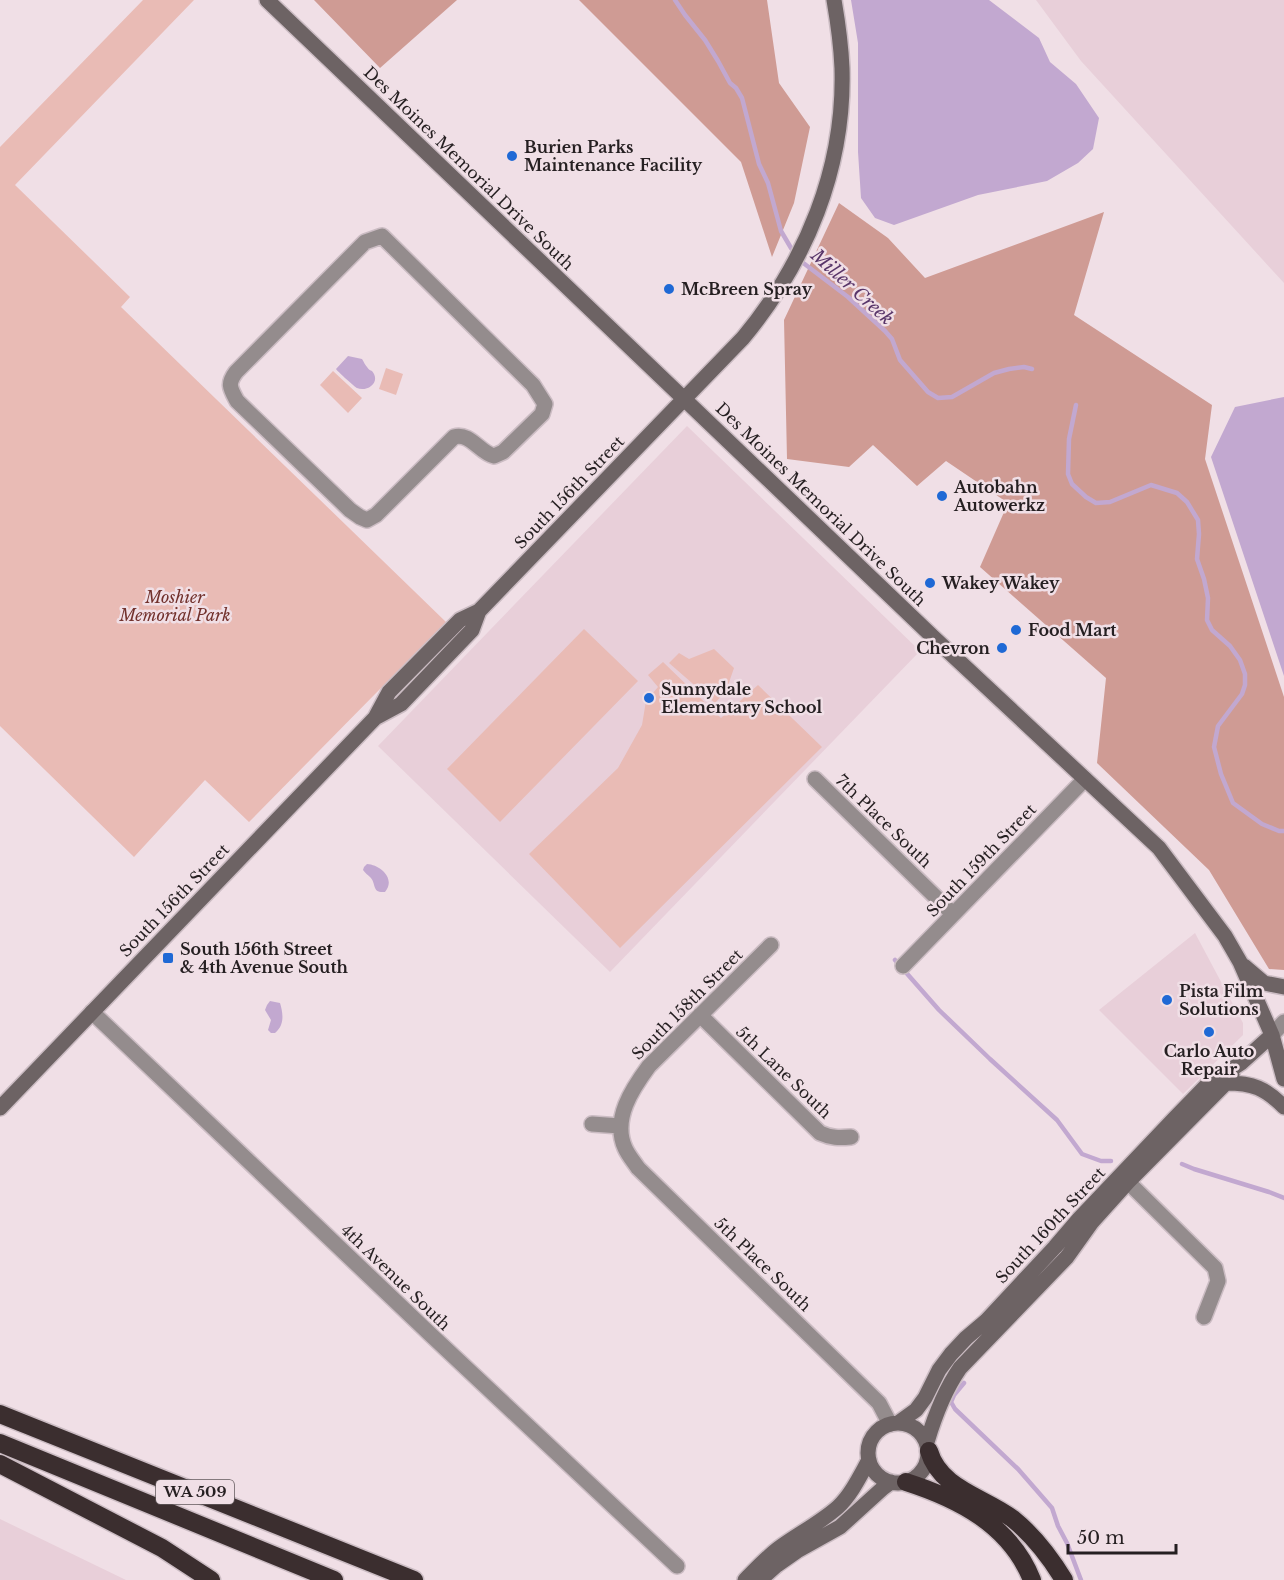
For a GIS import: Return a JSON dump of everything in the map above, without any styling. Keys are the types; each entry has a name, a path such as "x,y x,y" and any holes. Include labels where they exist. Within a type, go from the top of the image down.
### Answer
{"highway":[{"name":"WA 509","path":"0,1414 414,1580"},
{"name":"WA 509","path":"0,1443 334,1580"},
{"path":"928,1447 932,1461 944,1477 1003,1512 1028,1533 1041,1547 1064,1580"},
{"path":"0,1464 162,1548 212,1580"},
{"path":"898,1482 935,1491 974,1511 994,1526 1018,1553 1032,1580"}],"main road":[{"name":"Des Moines Memorial Drive South","path":"267,0 933,637 1159,848 1225,936 1240,962 1272,1035 1284,1079"},
{"name":"South 156th Street","path":"0,1108 375,718 389,692 460,620 479,611 750,330 789,273 816,217 828,182 841,107 842,70 834,0"},
{"path":"1240,962 1264,983 1284,987"},
{"name":"South 160th Street","path":"894,1423 916,1410 951,1353 986,1321 1207,1085 1241,1063 1272,1035"},
{"name":"South 160th Street","path":"928,1447 941,1399 960,1368 1067,1257 1092,1222 1128,1182 1226,1083 1241,1063"},
{"path":"1226,1083 1248,1084 1263,1089 1284,1107"},
{"path":"760,1580 797,1551 840,1527 883,1488 915,1478 922,1471 927,1462 928,1447 922,1434 907,1424 894,1423 875,1434 868,1451 869,1460 877,1474 884,1479 898,1482"},
{"path":"745,1580 779,1548 839,1507 869,1460"}],"street":[{"path":"382,236 533,385 545,404 542,414 503,452 494,456 487,455 466,437 454,436 376,515 367,520 350,510 237,401 231,389 230,380 236,372 365,242 382,236"},
{"name":"7th Place South","path":"815,779 953,914"},
{"name":"South 159th Street","path":"903,966 1085,779"},
{"name":"South 158th Street","path":"620,1126 634,1086 649,1066 771,945"},
{"name":"4th Avenue South","path":"92,1012 677,1566"},
{"name":"5th Lane South","path":"700,1015 820,1133 827,1137 851,1137"},
{"name":"South 160th Street","path":"1272,1035 1284,1022"},
{"path":"592,1124 620,1126"},
{"name":"5th Place South","path":"620,1126 625,1148 638,1168 879,1403 894,1423"},
{"path":"1128,1182 1215,1268 1218,1281 1204,1317"}],"shaded area":[{"path":"314,0 457,0 380,68"},
{"path":"579,0 767,0 779,83 810,127 794,203 772,257 741,162"},
{"path":"851,0 989,0 1039,38 1050,62 1076,84 1099,118 1093,149 1078,163 1047,181 978,195 894,225 875,218 861,198 858,152 858,43"},
{"path":"1036,0 1284,0 1284,283 1081,61"},
{"path":"839,203 888,238 925,278 1104,212 1074,315 1212,405 1205,459 1284,697 1284,970 1269,969 1209,870 1097,763 1106,678 980,567 1008,503 946,461 917,486 873,445 849,467 787,459 784,320"},
{"path":"348,356 362,359 368,369 373,372 375,381 371,386 364,389 357,388 336,369"},
{"path":"1284,397 1284,676 1211,457 1235,407"},
{"name":"Sunnydale Elementary School","path":"687,426 920,651 610,972 378,746"},
{"path":"367,864 382,870 388,878 388,887 385,892 376,890 372,880 363,870"},
{"path":"1195,933 1243,1023 1243,1035 1183,1094 1099,1010"},
{"path":"270,1001 280,1003 282,1011 282,1023 275,1033 268,1030 271,1020 265,1010"},
{"path":"0,1519 126,1580 0,1580"}],"green space":[{"name":"Moshier Memorial Park","path":"143,0 194,0 15,185 130,297 121,307 446,622 249,822 205,780 134,857 0,726 0,147"},
{"path":"386,368 403,374 396,395 379,389"},
{"path":"333,371 362,398 348,413 320,385"},
{"path":"584,629 638,681 500,822 447,769"},
{"path":"714,649 734,668 726,691 715,703 669,663 679,653 689,659"},
{"path":"663,662 721,718 758,685 822,747 620,948 529,854 618,768 642,725 646,701 658,687 648,675"}],"waterway":[{"name":"Miller Creek","path":"675,0 705,40 730,83 742,98 759,164 768,183 781,231 802,262 848,297 885,331 892,339 900,360 928,392 938,398 952,397 994,373 1024,367 1032,369"},
{"name":"Miller Creek","path":"1076,405 1069,439 1068,474 1072,484 1096,503 1110,502 1151,485 1177,493 1187,502 1198,520 1197,559 1208,598 1207,620 1212,630 1230,646 1240,660 1245,674 1242,694 1218,726 1214,747 1221,774 1233,803 1262,824 1284,831"},
{"path":"895,960 939,1010 1057,1120 1082,1154 1101,1161 1111,1161"},
{"path":"1182,1164 1284,1198"},
{"path":"964,1383 951,1402 955,1409 1018,1469 1052,1508 1081,1580"}],"place":[{"name":"Burien Parks Maintenance Facility","path":"512,156"},
{"name":"McBreen Spray","path":"669,289"},
{"name":"Autobahn Autowerkz","path":"942,496"},
{"name":"Wakey Wakey","path":"930,583"},
{"name":"Food Mart","path":"1016,630"},
{"name":"Chevron","path":"1002,648"},
{"name":"Sunnydale Elementary School","path":"649,698"},
{"name":"South 156th Street & 4th Avenue South","path":"168,958"},
{"name":"Pista Film Solutions","path":"1167,1000"},
{"name":"Carlo Auto Repair","path":"1209,1032"}]}
